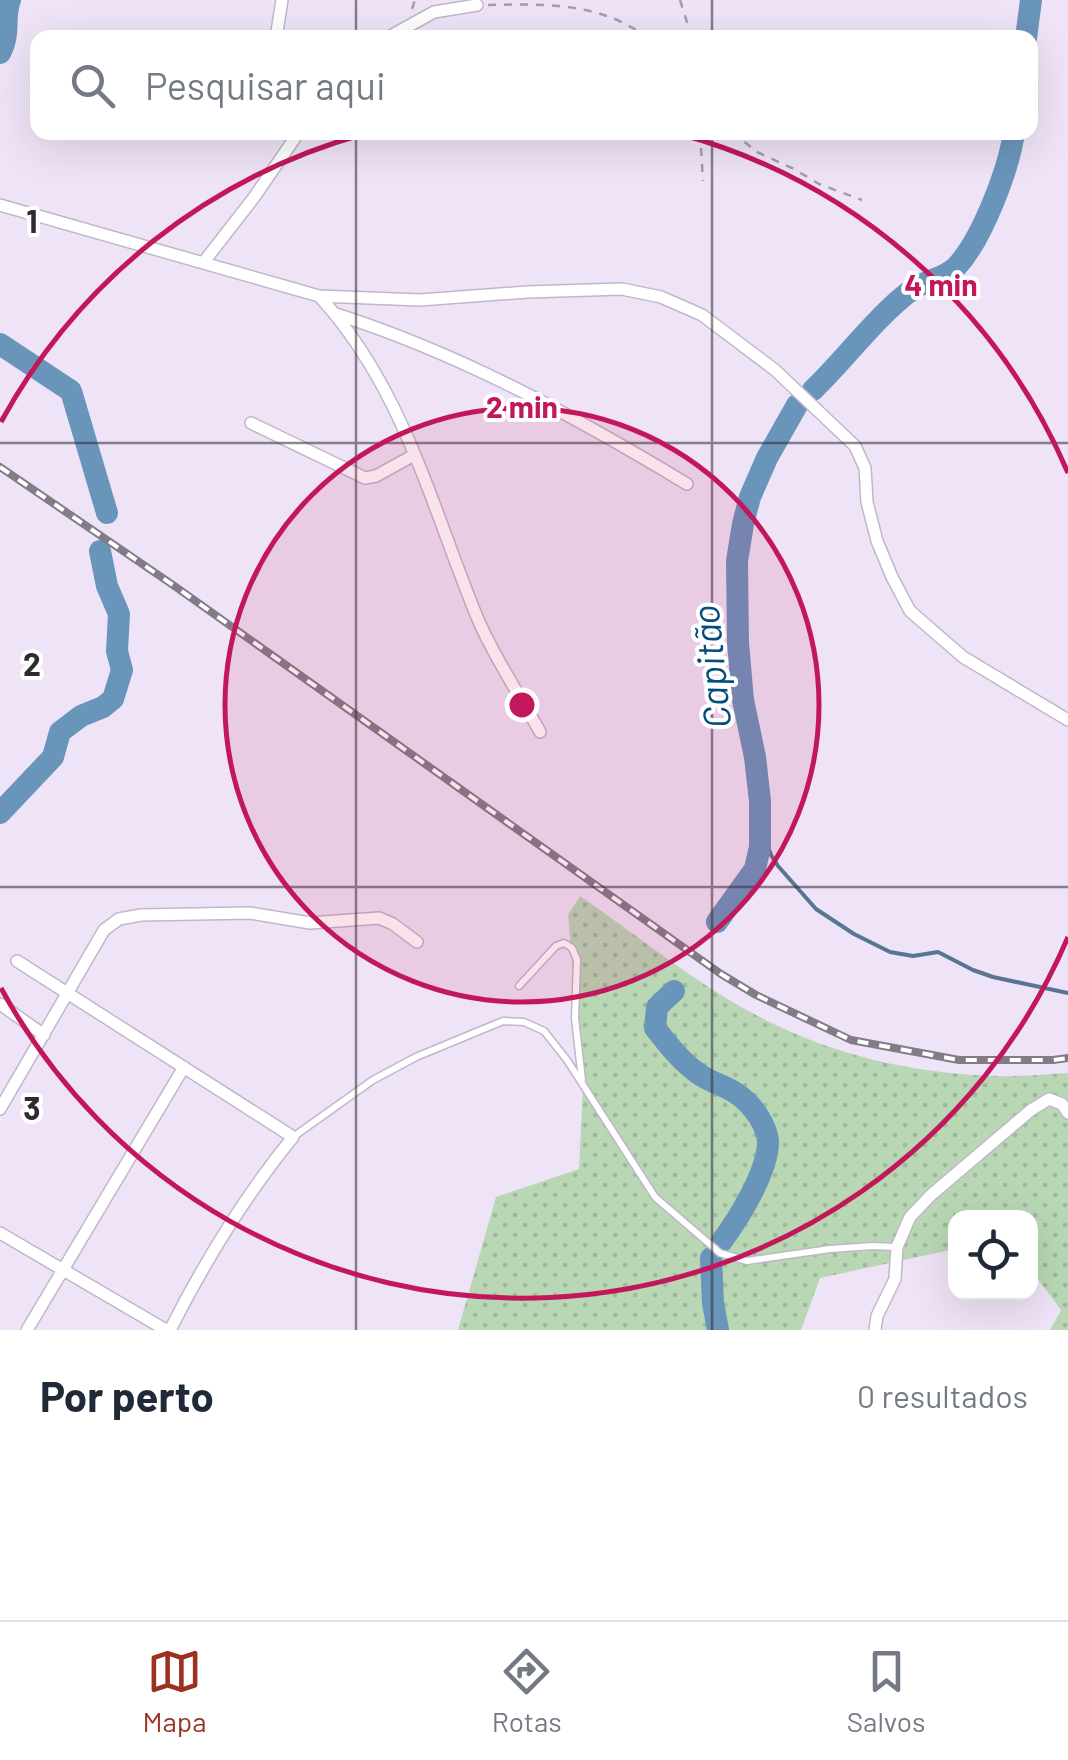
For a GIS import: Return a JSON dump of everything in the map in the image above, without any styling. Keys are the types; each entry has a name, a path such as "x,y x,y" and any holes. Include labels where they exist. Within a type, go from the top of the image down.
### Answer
{"street":[{"path":"277,30 282,0"},
{"path":"401,30 434,12 477,5"},
{"path":"203,263 255,196 291,140"},
{"path":"0,204 318,296 420,300 622,289 661,297 702,315 775,370 855,446 865,468 867,502 877,541 910,611 964,657 1068,720"},
{"path":"318,296 372,364 396,408 479,622 540,732"},
{"path":"336,314 387,330 463,363 606,435 687,484"},
{"path":"251,423 365,478 414,456"},
{"path":"0,1109 104,930 118,919 250,913 310,923 379,918 416,942"},
{"path":"0,1232 168,1330 230,1223 294,1137 17,961"},
{"path":"0,1004 44,1035"},
{"path":"27,1330 184,1067"},
{"path":"874,1330 896,1279 897,1246 910,1217 1031,1110 1049,1099 1062,1104 1068,1113"}],"lane":[{"path":"518,986 556,946 572,948 577,960 575,1018 583,1086"},
{"path":"294,1137 387,1072 416,1057 503,1022 524,1022 544,1031 567,1060 656,1197 720,1253 748,1261 830,1249 897,1246"}],"path":[{"path":"680,0 689,30"},
{"path":"477,5 572,8 610,16 635,30"},
{"path":"700,140 702,181"},
{"path":"742,140 818,184 862,200"}],"green space":[{"path":"580,896 676,965 752,1013 804,1038 858,1056 970,1075 1068,1073 1068,1330 1050,1330 1061,1310 1038,1279 1038,1210 948,1210 948,1251 820,1278 801,1330 458,1330 496,1197 579,1169 583,1086 568,915"}],"waterway":[{"path":"0,53 10,0"},
{"name":"Capitão","path":"1027,30 1031,0"},
{"name":"Capitão","path":"813,390 897,302 916,287 957,266 976,239 993,203 1012,140"},
{"path":"0,344 71,391 107,513"},
{"name":"Capitão","path":"717,922 755,869 760,847 760,801 738,643 737,561 750,497 797,405"},
{"path":"0,813 53,757 60,732 113,699 122,670 117,651 119,614 107,586 100,551"},
{"path":"760,824 778,866 816,909 854,934 890,952 913,956 938,952 993,977 1068,993"},
{"name":"Capitão","path":"674,991 657,1007 655,1028 692,1069 745,1100 767,1136 767,1154 758,1180 722,1241"},
{"name":"Capitão","path":"711,1258 718,1330"}],"railway":[{"path":"0,467 756,995 851,1040 959,1060 1068,1058"}]}
